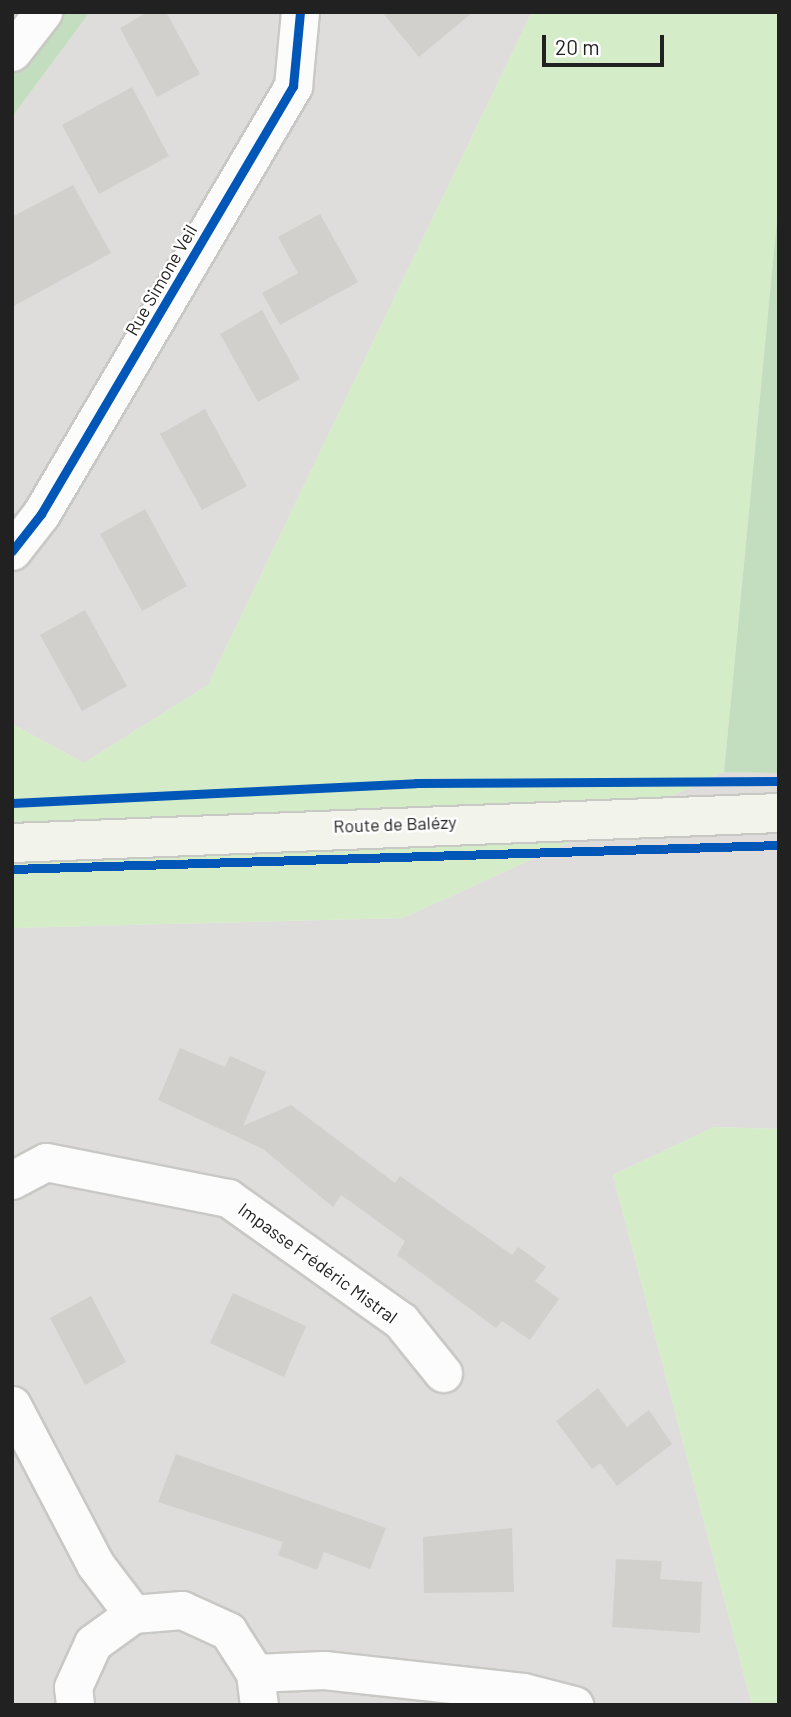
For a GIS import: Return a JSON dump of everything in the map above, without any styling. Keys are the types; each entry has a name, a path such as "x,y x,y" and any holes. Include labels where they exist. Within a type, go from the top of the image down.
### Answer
{"main road":[{"name":"Route de Balézy","path":"12,843 421,822 779,813"}],"street":[{"path":"12,52 43,12"},
{"name":"Rue Simone Veil","path":"12,551 41,514 293,86 300,12"},
{"name":"Impasse Frédéric Mistral","path":"12,1180 46,1162 228,1198 401,1321 443,1373"},
{"path":"12,1405 95,1564 133,1614"},
{"path":"75,1705 73,1687 93,1643 133,1614 182,1610 228,1631 257,1689 324,1670 523,1692 574,1705"}],"shaded area":[{"path":"90,12 532,12 208,685 84,763 12,724 12,117"},
{"path":"724,772 779,773 779,1129 714,1127 613,1175 752,1705 12,1705 12,928 403,918"}],"green space":[{"path":"12,12 90,12 12,117"},
{"path":"532,12 779,12 779,198 724,772 403,918 12,928 12,724 84,763 208,685"},
{"path":"779,198 779,773 724,772"},
{"path":"714,1127 779,1129 779,1705 752,1705 613,1175"}],"building":[{"path":"148,12 166,12 200,74 157,97 120,28"},
{"path":"382,12 473,12 419,57"},
{"path":"132,87 169,156 99,194 62,125"},
{"path":"73,185 111,253 12,307 12,217"},
{"path":"320,214 358,282 280,325 262,293 298,273 278,237"},
{"path":"262,310 300,379 258,402 220,334"},
{"path":"205,409 247,486 202,510 160,434"},
{"path":"145,509 187,586 142,611 100,534"},
{"path":"85,610 127,686 82,711 40,635"},
{"path":"180,1048 225,1067 230,1056 266,1072 243,1126 291,1105 395,1183 400,1176 512,1255 518,1247 546,1267 535,1281 559,1299 530,1340 502,1321 496,1328 397,1255 405,1241 341,1195 333,1207 263,1149 158,1100"},
{"path":"233,1293 306,1326 284,1377 210,1343"},
{"path":"91,1296 126,1362 85,1385 50,1318"},
{"path":"598,1388 627,1427 649,1410 672,1444 617,1486 600,1463 592,1469 556,1421"},
{"path":"176,1454 386,1528 370,1569 324,1552 317,1570 278,1555 283,1542 158,1502"},
{"path":"512,1528 514,1592 424,1593 423,1537"},
{"path":"616,1559 662,1561 660,1579 702,1582 700,1633 612,1627"}],"cycle path":[{"path":"12,551 41,514 293,86 300,12"},
{"path":"12,803 416,783 779,781"},
{"path":"12,869 779,845"}]}
